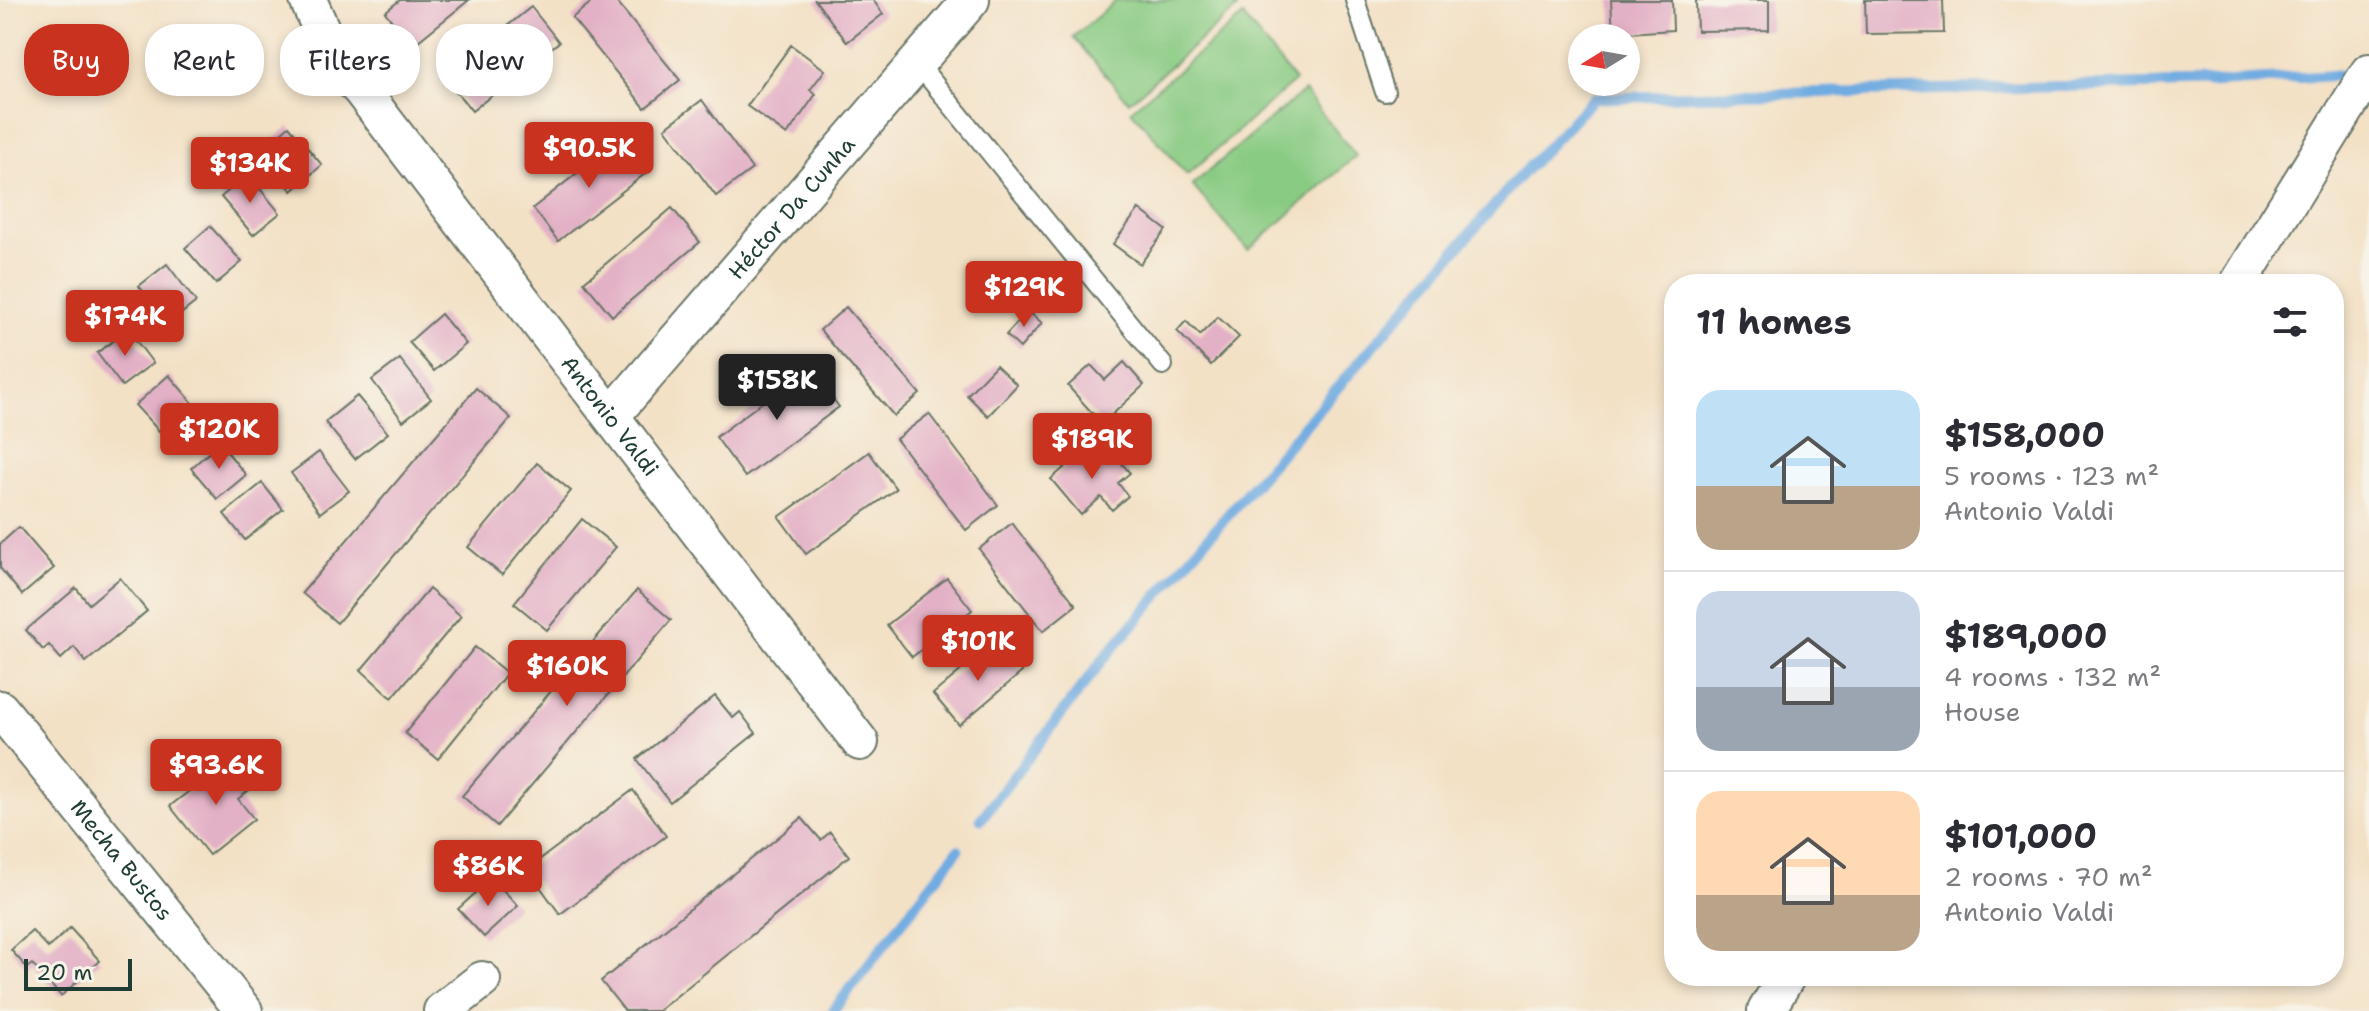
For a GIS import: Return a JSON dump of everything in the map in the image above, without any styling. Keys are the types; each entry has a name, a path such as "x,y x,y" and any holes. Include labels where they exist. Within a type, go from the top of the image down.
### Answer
{"street":[{"name":"Antonio Valdi","path":"308,0 337,65 361,90 860,742"},
{"name":"Héctor Da Cunha","path":"612,415 971,0"},
{"path":"2245,274 2362,94"},
{"name":"Mecha Bustos","path":"0,709 244,1011"},
{"path":"442,1011 482,980"},
{"path":"1766,1011 1781,986"}],"lane":[{"path":"1355,0 1385,92"},
{"path":"918,64 1163,365"}],"green space":[{"path":"1117,0 1231,0 1237,8 1129,102 1073,37"},
{"path":"1243,16 1295,81 1187,175 1131,110"},
{"path":"1304,91 1356,156 1248,250 1192,185"}],"building":[{"path":"400,0 469,0 420,40 420,24 395,24 385,12"},
{"path":"594,0 615,0 680,80 645,108 572,18"},
{"path":"815,0 873,0 883,14 847,42"},
{"path":"1611,0 1672,0 1673,30 1640,32 1640,24 1612,24"},
{"path":"1696,0 1769,0 1769,30 1697,31"},
{"path":"1865,0 1943,0 1944,33 1866,34"},
{"path":"531,7 545,24 510,24"},
{"path":"791,45 825,70 810,90 816,94 787,135 747,106"},
{"path":"460,96 491,96 472,111"},
{"path":"702,100 752,169 716,196 665,128"},
{"path":"289,126 322,165 292,191 259,152"},
{"path":"619,140 646,173 558,241 533,208"},
{"path":"248,174 280,213 253,235 221,197"},
{"path":"672,208 700,242 612,316 584,282"},
{"path":"1139,209 1166,230 1140,264 1113,244"},
{"path":"210,226 242,262 216,284 185,248"},
{"path":"167,264 196,302 168,324 139,286"},
{"path":"846,307 920,394 894,416 820,330"},
{"path":"1028,311 1042,323 1020,348 1006,335"},
{"path":"441,314 466,344 434,371 409,342"},
{"path":"1218,317 1239,337 1211,365 1177,331 1186,321 1200,335"},
{"path":"128,330 153,363 122,386 97,353"},
{"path":"400,359 431,399 403,421 372,380"},
{"path":"1124,362 1144,385 1102,424 1068,386 1091,365 1105,380"},
{"path":"996,365 1017,385 988,416 967,395"},
{"path":"809,367 839,407 745,477 716,437"},
{"path":"169,375 192,402 159,431 135,405"},
{"path":"476,388 511,418 337,623 302,593"},
{"path":"357,396 388,433 355,459 325,422"},
{"path":"929,414 998,505 966,530 896,439"},
{"path":"220,443 246,475 217,499 191,468"},
{"path":"1092,444 1110,465 1118,459 1130,473 1118,483 1128,496 1112,510 1101,497 1081,515 1051,479"},
{"path":"319,452 349,491 320,513 291,473"},
{"path":"869,452 896,489 806,554 779,517"},
{"path":"537,463 571,491 502,575 468,547"},
{"path":"262,483 283,509 245,540 224,514"},
{"path":"582,519 616,547 547,630 514,603"},
{"path":"1012,523 1076,605 1043,631 979,549"},
{"path":"19,527 54,568 22,595 0,568 0,544"},
{"path":"120,578 147,611 86,662 74,647 61,659 49,645 43,650 26,630 76,588 89,604"},
{"path":"947,578 972,610 912,657 887,625"},
{"path":"429,589 461,616 392,698 361,670"},
{"path":"637,590 671,620 497,826 462,796"},
{"path":"996,641 1022,672 959,725 933,694"},
{"path":"475,647 507,673 438,759 405,733"},
{"path":"715,696 733,718 740,712 756,733 670,802 637,759"},
{"path":"231,759 253,787 238,799 254,819 209,855 170,806"},
{"path":"633,790 666,836 560,914 527,869"},
{"path":"802,818 821,840 830,832 849,856 658,1011 625,1011 601,981"},
{"path":"492,878 518,906 484,937 458,909"},
{"path":"70,928 100,961 61,996 32,964 27,968 11,950 32,931 48,948"}],"waterway":[{"path":"981,819 1106,656 1519,177 1594,98 2209,83 2358,74"},
{"path":"833,1011 958,850"}]}
